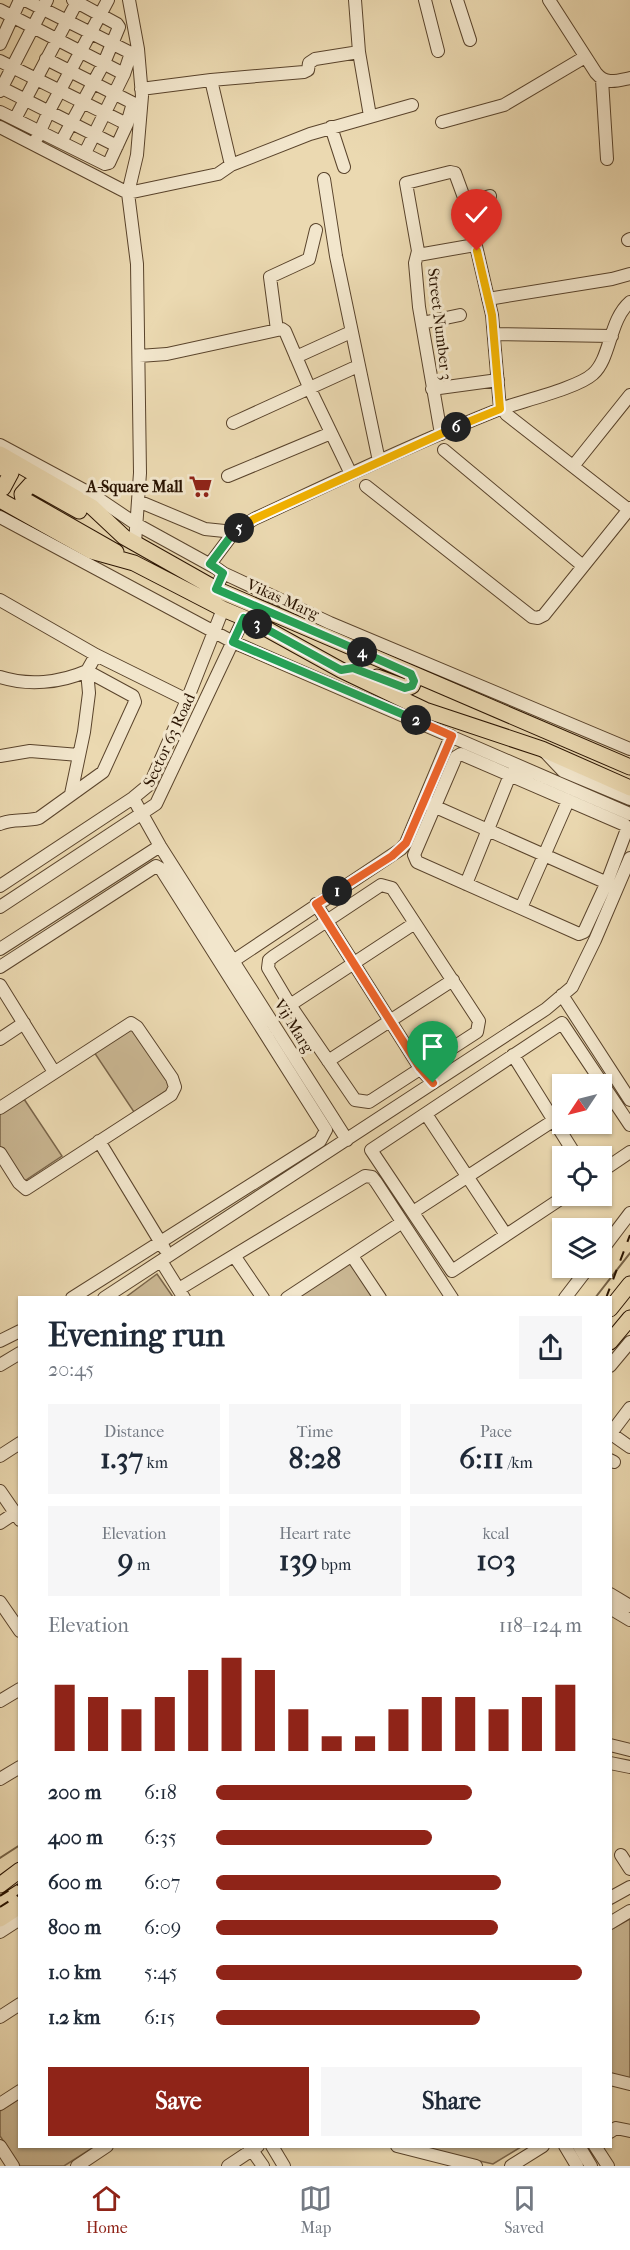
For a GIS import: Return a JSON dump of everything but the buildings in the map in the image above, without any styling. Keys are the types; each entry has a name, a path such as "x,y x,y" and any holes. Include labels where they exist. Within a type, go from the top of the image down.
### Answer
{"main road":[{"name":"Vikas Marg","path":"0,454 92,507 129,540 216,589 630,767"},
{"path":"0,466 11,473 3,488 0,486"},
{"path":"129,540 31,484 22,494 23,499 134,562"},
{"name":"Vikas Marg","path":"0,500 91,551 134,562 341,670 425,710 542,749 630,788"},
{"path":"341,670 353,668 407,688 413,683 411,674"},
{"path":"425,710 438,686"},
{"path":"612,1306 630,1284"},
{"path":"612,1340 630,1317"},
{"path":"0,1873 18,1861"},
{"path":"0,1886 18,1872"},
{"path":"0,1905 18,1893"},
{"path":"0,1919 18,1907"}],"street":[{"path":"20,0 1,39 23,46"},
{"path":"25,0 45,4 67,21 131,53 124,74 85,153"},
{"path":"34,145 49,111 108,0"},
{"path":"129,0 138,49 141,89 137,155 128,193 137,264 140,473 136,524 129,540"},
{"path":"355,0 359,52 370,116"},
{"path":"425,0 438,51"},
{"path":"457,0 470,40"},
{"path":"549,0 602,80 607,159"},
{"path":"15,119 76,1 119,27 104,63 61,141"},
{"path":"45,4 1,88 117,146"},
{"path":"0,10 124,74"},
{"path":"141,89 304,72 308,70 309,63 315,59 359,52"},
{"path":"442,122 504,105 585,57"},
{"path":"0,112 109,164 127,124 133,103 46,59"},
{"path":"0,61 127,124"},
{"path":"602,80 612,82 630,78"},
{"path":"211,80 231,165"},
{"path":"0,127 128,193 218,174 231,165 310,134 412,105"},
{"path":"331,127 344,167"},
{"name":"Street Number 3","path":"441,434 422,323 415,263 418,255 406,183 455,173 466,203"},
{"path":"324,179 336,256 379,461"},
{"path":"366,486 532,617 538,618 544,615 629,509 503,411 488,299 466,203 490,196"},
{"path":"277,330 270,277 309,259 316,230"},
{"path":"418,255 475,245"},
{"path":"488,299 612,279 630,274"},
{"path":"210,564 234,532 254,519 441,434 584,381 598,370 620,313 630,302"},
{"path":"422,323 460,315"},
{"path":"138,356 167,354 277,330 285,331 351,474"},
{"path":"296,357 351,332"},
{"path":"494,334 612,336"},
{"path":"233,423 358,366"},
{"path":"432,389 498,380"},
{"path":"574,465 630,395"},
{"path":"228,477 331,433"},
{"path":"0,445 93,495 136,524 223,573 330,623 630,749"},
{"path":"444,450 584,566"},
{"path":"138,501 206,529 234,532"},
{"path":"0,517 233,642 630,814"},
{"path":"216,589 223,573"},
{"path":"0,600 96,655 187,700"},
{"name":"Sector 63 Road","path":"0,886 133,798 150,784 187,700 223,609"},
{"name":"Sector 63 Road","path":"0,907 156,804 244,618"},
{"path":"71,794 89,693 87,671 96,655"},
{"path":"0,676 50,682 72,678 87,671"},
{"path":"0,824 17,819 39,818 103,772 135,702 133,696 87,671"},
{"path":"572,742 579,726"},
{"path":"233,961 401,849 406,843 452,736"},
{"path":"542,749 563,771 630,800"},
{"path":"0,756 30,752 79,755"},
{"path":"107,1296 546,1009 572,987 595,940 612,885 627,829 625,825 461,754 456,758 414,855 417,862 579,934 584,932 612,885 630,858"},
{"path":"466,884 510,775"},
{"name":"Vij Marg","path":"133,798 160,846 347,1140"},
{"path":"424,801 612,885"},
{"path":"521,908 568,801"},
{"path":"0,950 160,846"},
{"path":"0,967 156,866 167,879 326,1131 320,1141 75,1296"},
{"path":"381,885 392,888 415,923 479,1021 477,1032 369,1102 355,1100 290,1005 268,968 269,960 381,885"},
{"path":"316,904 420,1068 433,1083"},
{"path":"290,1005 415,923"},
{"path":"328,1061 453,980"},
{"path":"0,985 54,1072"},
{"path":"562,995 630,1100"},
{"path":"0,1040 24,1023"},
{"path":"0,1107 131,1023 137,1027 172,1078 175,1087 171,1095 26,1189 19,1183 1,1156"},
{"path":"552,1204 452,1271 371,1150 562,1023 594,1074"},
{"path":"513,1055 552,1110"},
{"path":"612,1083 616,1081"},
{"path":"612,1101 630,1125"},
{"path":"426,1114 506,1234"},
{"path":"413,1212 552,1122"},
{"path":"99,1142 161,1241 165,1258 182,1293 365,1176 372,1177 376,1182 451,1296"},
{"path":"612,1164 630,1152"},
{"path":"612,1237 630,1213"},
{"path":"290,1296 402,1223"},
{"path":"352,1256 379,1296"},
{"path":"235,1257 262,1296"},
{"path":"567,1296 580,1278"},
{"path":"0,1341 18,1332"},
{"path":"612,1364 630,1342"},
{"path":"0,1365 18,1354"},
{"path":"612,1432 629,1410"},
{"path":"612,1434 630,1447"},
{"path":"0,1456 18,1444"},
{"path":"0,1491 17,1516 0,1523"},
{"path":"612,1595 630,1606"},
{"path":"0,1602 5,1618 18,1628"},
{"path":"612,1609 630,1620"},
{"path":"0,1701 18,1690"},
{"path":"612,1746 630,1750"},
{"path":"612,1763 630,1767"},
{"path":"0,1779 18,1768"},
{"path":"621,1855 630,1869"},
{"path":"612,1897 630,1887"},
{"path":"612,1922 630,1911"},
{"path":"0,1932 18,1920"},
{"path":"0,2017 18,2005"},
{"path":"612,2080 630,2084"},
{"path":"0,2104 18,2092"},
{"path":"612,2131 616,2128 630,2131"},
{"path":"0,2146 13,2166"},
{"path":"76,2166 104,2148"},
{"path":"228,2166 253,2148 262,2166"},
{"path":"273,2148 284,2166"},
{"path":"404,2148 468,2165"},
{"path":"511,2166 540,2148"},
{"path":"566,2148 577,2166"},
{"path":"581,2148 591,2166"},
{"path":"596,2148 608,2166"},
{"path":"416,2166 419,2152"}],"shaded area":[{"path":"133,1026 173,1086 134,1112 94,1052"},
{"path":"22,1096 62,1156 23,1182 0,1147 0,1111"},
{"path":"351,1262 372,1296 298,1296"},
{"path":"157,1274 172,1296 127,1296"},
{"path":"630,1919 630,2081 612,2076 612,1929"},
{"path":"18,2100 18,2148 92,2148 64,2166 20,2166 0,2136 0,2111"},
{"path":"421,2148 519,2148 493,2164"}],"waterway":[{"path":"597,1296 630,1253"},
{"path":"0,1858 18,1846"}],"railway":[{"path":"607,1296 630,1235"},
{"path":"0,1896 18,1884"},
{"path":"0,1907 18,1895"}],"place":[{"name":"A-Square Mall","path":"201,486"}],"route":[{"path":"433,1083 420,1068 316,904 392,856 406,843 452,736 233,642 244,618 341,670 353,668 407,688 410,688 414,681 411,674 216,589 223,573 210,564 234,532 254,519 500,409 492,315 477,251"}]}
